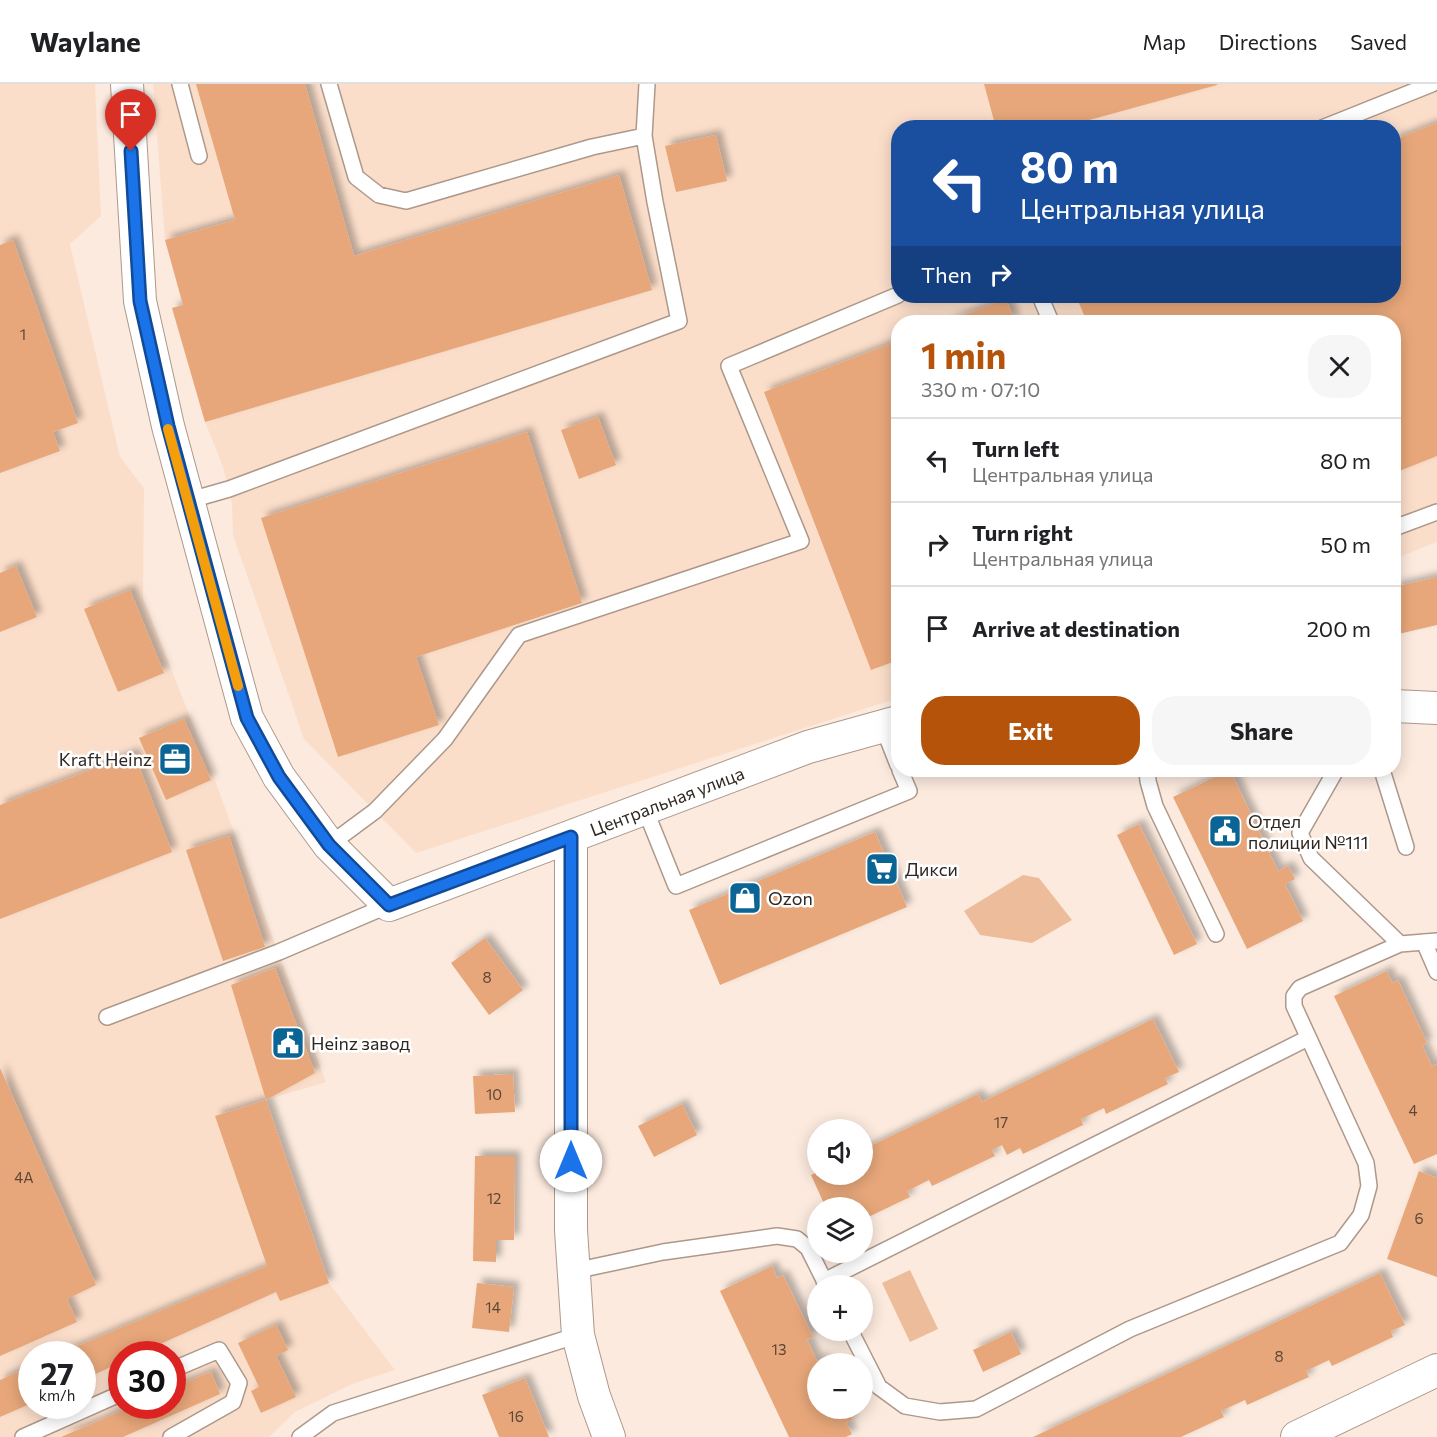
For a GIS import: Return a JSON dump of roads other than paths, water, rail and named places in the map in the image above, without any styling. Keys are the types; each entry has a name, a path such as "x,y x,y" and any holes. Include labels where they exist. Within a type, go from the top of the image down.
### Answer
{"street":[{"path":"127,84 140,301 187,501 247,718 279,777 329,845 389,905"},
{"path":"1401,706 1437,708"},
{"name":"Центральная улица","path":"389,905 808,747 891,724"},
{"path":"571,837 571,1230 578,1335 594,1396 609,1437"},
{"path":"1297,1437 1437,1370"}],"lane":[{"path":"180,84 199,156"},
{"path":"329,84 356,177 379,195 406,201 592,147 644,136"},
{"path":"187,501 229,489 679,321 644,136 647,84"},
{"path":"1342,120 1432,84"},
{"path":"329,845 375,811 445,739 519,635 801,541 729,366 891,298"},
{"path":"1401,525 1437,512"},
{"path":"645,809 676,886 909,791 903,777"},
{"path":"1148,777 1155,806 1216,934"},
{"path":"1332,777 1299,833 1311,858 1400,944"},
{"path":"1384,777 1406,847"},
{"path":"107,1017 279,952 389,905"},
{"path":"856,1341 879,1387 905,1406 940,1413 976,1409 1130,1329 1340,1243 1362,1215 1370,1186 1366,1163 1294,1006 1294,996 1300,987 1400,944 1430,942 1437,972"},
{"path":"842,1275 1308,1038"},
{"path":"574,1271 663,1252 777,1236 797,1239 808,1248 822,1275"},
{"path":"300,1437 333,1413 578,1335"},
{"path":"171,1437 233,1402 239,1383 219,1350 186,1364"},
{"path":"23,1437 108,1399"}],"place":[{"name":"Kraft Heinz","path":"175,759"},
{"name":"Отдел полиции №111","path":"1225,831"},
{"name":"Дикси","path":"882,869"},
{"name":"Ozon","path":"745,898"},
{"name":"Heinz завод","path":"288,1043"}]}
